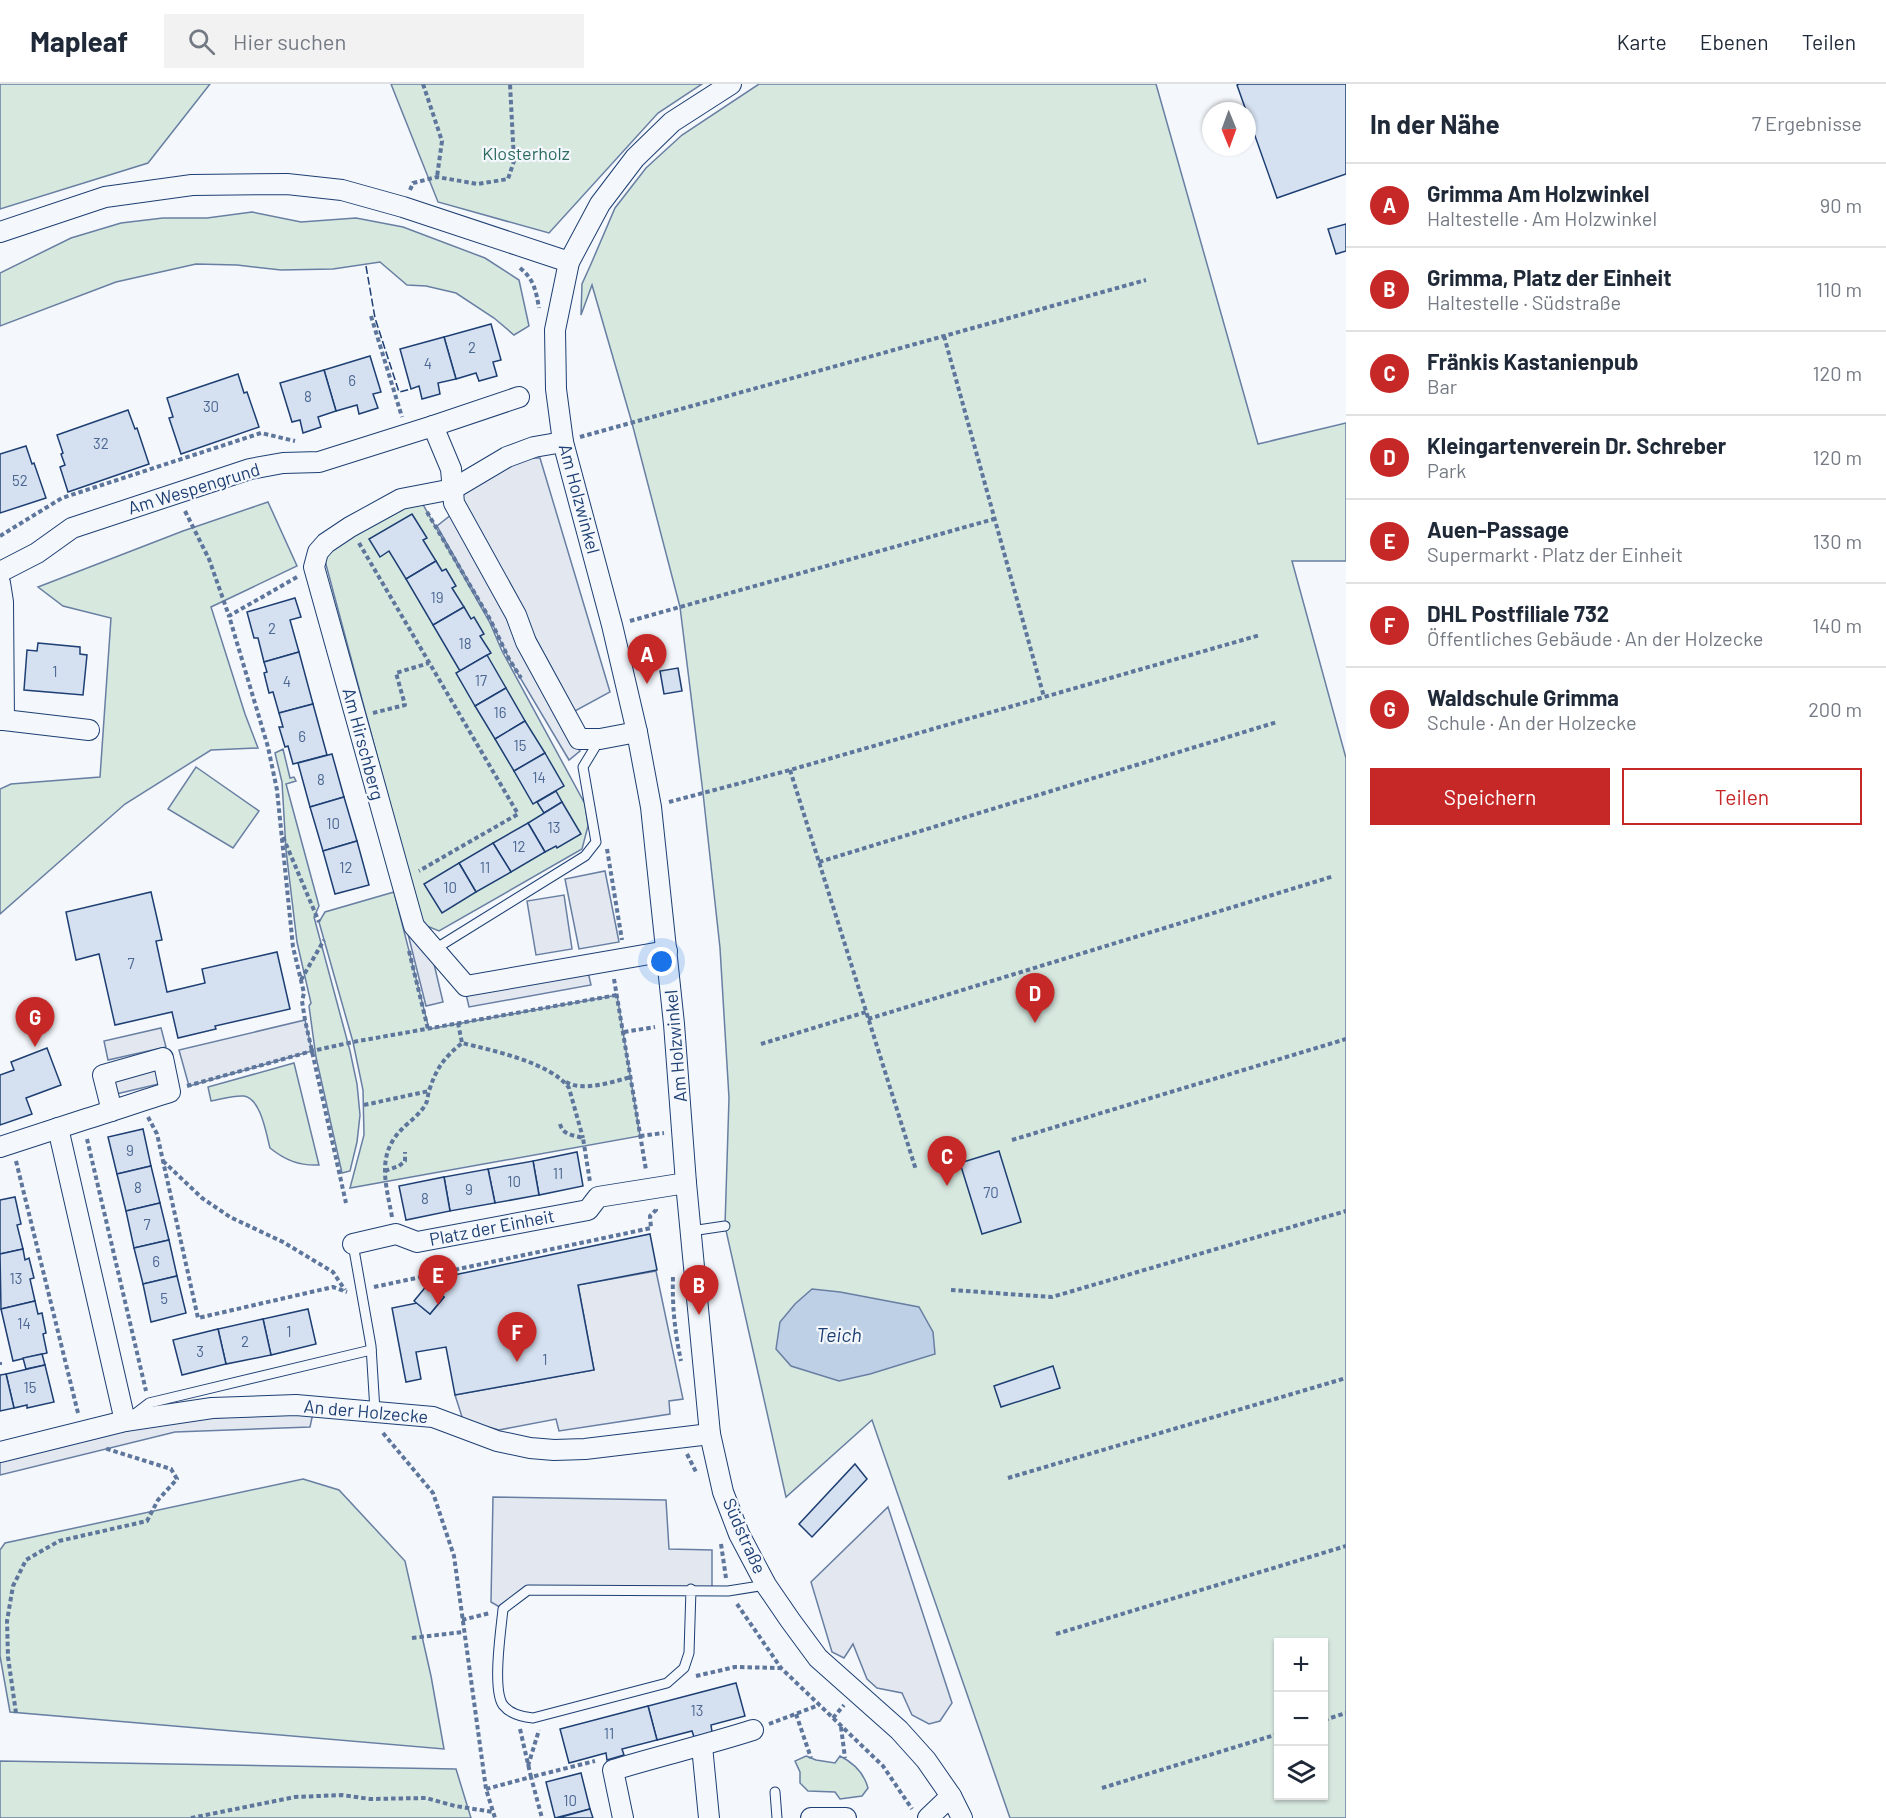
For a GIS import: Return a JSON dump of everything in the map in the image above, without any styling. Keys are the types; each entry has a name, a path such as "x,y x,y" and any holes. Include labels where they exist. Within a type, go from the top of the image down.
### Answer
{"street":[{"name":"Am Holzwinkel","path":"686,1183 674,1024 651,807 637,732 612,625 563,442 556,389 555,330 569,262 600,204 635,158 672,122 731,84"},
{"path":"0,232 105,197 192,184 287,184 342,190 403,207 569,262"},
{"name":"Am Wespengrund","path":"0,572 37,553 72,528 250,469 283,463 320,462 519,397"},
{"path":"433,426 451,469 454,503 516,615 526,642 579,739 600,739 637,732"},
{"path":"314,567 318,552 326,543 401,499 453,489 507,457 534,447 563,442"},
{"name":"Am Hirschberg","path":"314,567 414,926 466,986 667,951"},
{"path":"0,583 3,602 2,720 89,730"},
{"path":"5,1145 112,1111 170,1092 163,1058 103,1075 112,1111"},
{"path":"58,1128 125,1421"},
{"name":"Platz der Einheit","path":"353,1244 396,1234 417,1242 588,1210 598,1197 652,1195 686,1183"},
{"name":"Südstraße","path":"686,1183 710,1434 723,1492 739,1534 766,1585 818,1658 899,1730 926,1760 951,1796 962,1818"},
{"name":"An der Holzecke","path":"0,1452 125,1421 212,1408 296,1405 433,1417 497,1441 554,1450 585,1449 710,1434"},
{"path":"623,1818 613,1770 753,1730"},
{"path":"702,1746 709,1818"},
{"path":"921,1815 951,1796"},
{"path":"811,1818 846,1818"}],"lane":[{"path":"434,950 585,856 596,842 583,767 600,739"},
{"path":"691,1231 724,1226"},
{"name":"Platz der Einheit","path":"353,1244 371,1350 375,1411"},
{"path":"125,1421 149,1403 371,1350"},
{"path":"691,1589 689,1653 684,1668 667,1683 533,1718 516,1714 503,1705 497,1687 502,1610 528,1590 691,1589 728,1591 766,1585"},
{"path":"775,1792 777,1818"}],"path":[{"path":"423,84 442,141 437,177"},
{"path":"403,207 413,183 437,177 478,184 508,179 514,161 510,84"},
{"path":"511,261 528,274 535,287 539,316"},
{"path":"563,442 1146,280"},
{"path":"371,316 402,417"},
{"path":"944,336 1044,697"},
{"path":"179,493 187,517 209,560 229,616 268,747 277,790 293,947 304,993 302,1001 305,1020 346,1203"},
{"path":"418,497 491,621 523,682"},
{"path":"612,625 994,519"},
{"path":"350,527 518,814 400,882"},
{"path":"229,616 314,567"},
{"path":"651,807 790,770 1260,635"},
{"path":"356,719 405,705 396,673 430,663"},
{"path":"819,862 1277,722"},
{"path":"790,770 916,1170"},
{"path":"282,833 319,922"},
{"path":"361,1290 651,1228 650,1216 656,1210 617,995 618,959 606,844 596,842"},
{"path":"868,1019 1334,876"},
{"path":"301,980 324,940"},
{"path":"408,949 429,1029"},
{"path":"170,1092 229,1073 353,1042 617,995"},
{"path":"761,1044 866,1012"},
{"path":"458,1023 462,1043"},
{"path":"624,1032 674,1024"},
{"path":"1012,1140 1346,1038"},
{"path":"462,1043 536,1065 571,1085 590,1085 631,1077"},
{"path":"394,1226 385,1182 388,1147 426,1103 435,1072 445,1057 462,1043"},
{"path":"565,1082 569,1088 583,1138 591,1189"},
{"path":"364,1105 429,1090"},
{"path":"139,1102 157,1134 198,1318 333,1287 345,1290"},
{"path":"83,1120 149,1403"},
{"path":"560,1124 565,1133 583,1138"},
{"path":"5,1145 31,1218 90,1430 103,1448 171,1468 177,1479 158,1500 147,1521 59,1541 26,1560 13,1586 7,1621 8,1657 16,1713"},
{"path":"386,1171 405,1161 405,1152"},
{"path":"163,1161 202,1198 230,1217 283,1242 333,1272 345,1290 364,1305"},
{"path":"951,1290 1052,1297 1346,1211"},
{"path":"1008,1478 1346,1378"},
{"path":"375,1411 379,1427 433,1493 454,1556 486,1789 495,1818"},
{"path":"1056,1634 1346,1546"},
{"path":"728,1591 781,1668 883,1766 921,1815"},
{"path":"462,1620 502,1610"},
{"path":"412,1638 463,1632"},
{"path":"667,1683 735,1667 781,1668"},
{"path":"753,1730 819,1705"},
{"path":"1328,1718 1346,1713"},
{"path":"516,1714 542,1818"},
{"path":"528,1767 547,1714"},
{"path":"796,1714 811,1758"},
{"path":"841,1726 845,1758"},
{"path":"1102,1788 1274,1735"},
{"path":"486,1789 603,1759 613,1770"},
{"path":"191,1818 295,1797 342,1795 370,1798 426,1798 455,1806 493,1812"}],"green space":[{"path":"0,84 210,84 148,163 0,209"},
{"name":"Klosterholz","path":"391,84 702,84 658,113 549,233 438,202"},
{"path":"759,84 1156,84 1258,444 1346,423 1346,561 1292,561 1346,758 1346,1818 1010,1818 872,1420 786,1497 725,1226 729,1098 720,948 680,607 632,423 592,285 581,315 582,284 615,208 646,168 682,135"},
{"path":"252,212 301,222 356,218 403,227 485,258 519,280 529,326 514,335 494,318 456,293 426,286 407,285 380,262 333,269 281,270 237,265 196,264 116,282 0,326 0,273 71,238 121,223 163,218 207,218"},
{"path":"421,501 490,623 502,651 585,804 588,826 582,849 439,931 422,924 324,557 333,545 396,509"},
{"path":"268,502 297,566 211,607 258,748 211,750 125,804 0,914 0,789 11,784 100,777 111,618 63,606 38,587 183,531"},
{"path":"283,749 290,778 294,777 296,781 286,784 319,906 314,917 357,1084 360,1115 357,1142 350,1171 342,1173 316,1057 309,1006 311,1003 297,942 286,850 282,782 275,753"},
{"path":"196,767 259,811 233,848 168,809"},
{"path":"394,892 429,1029 617,995 640,1136 350,1188 364,1135 363,1090 353,1042 319,922 325,912"},
{"path":"294,1063 319,1165 293,1161 270,1148 259,1110 250,1098 236,1096 211,1101 208,1087"},
{"path":"303,1479 339,1490 405,1561 431,1676 444,1749 10,1712 0,1656 0,1550 5,1543"},
{"path":"806,1756 835,1763 840,1756 858,1769 868,1788 862,1796 840,1799 835,1792 808,1791 800,1783 800,1772 795,1761"},
{"path":"0,1761 456,1769 471,1818 0,1818"}],"shaded area":[{"path":"525,458 540,458 610,692 575,711 461,500 463,491"},
{"path":"451,515 501,606 521,650 580,751 569,760 509,659 491,621 437,526"},
{"path":"605,871 619,942 579,949 565,879"},
{"path":"564,895 572,949 536,955 527,901"},
{"path":"426,930 443,1002 426,1006 408,934"},
{"path":"588,972 591,985 469,1007 466,994"},
{"path":"305,1020 312,1051 189,1086 179,1050"},
{"path":"161,1028 166,1047 108,1060 104,1041"},
{"path":"160,1066 163,1083 116,1094 112,1076"},
{"path":"656,1271 683,1399 669,1401 670,1414 559,1431 556,1419 499,1430 463,1420 455,1395 594,1370 578,1285"},
{"path":"313,1413 310,1427 175,1432 0,1475 0,1461 125,1429 173,1420"},
{"path":"493,1497 666,1500 669,1549 712,1550 712,1590 529,1590 503,1609 491,1602"},
{"path":"888,1507 952,1703 940,1721 929,1724 912,1715 902,1693 877,1688 867,1679 853,1644 844,1658 832,1652 811,1582"}],"water":[{"name":"Teich","path":"812,1289 919,1307 933,1332 935,1354 839,1381 791,1366 776,1349 780,1322"}],"building":[{"path":"1346,84 1346,174 1277,198 1256,139 1256,102 1243,102 1237,85"},
{"path":"1346,224 1346,251 1336,254 1328,229"},
{"path":"491,324 501,360 493,362 497,376 479,381 476,373 456,379 444,337"},
{"path":"444,337 456,379 438,383 440,394 422,399 419,386 411,389 400,349"},
{"path":"370,356 381,392 373,394 378,408 359,414 357,405 336,411 324,370"},
{"path":"324,370 336,411 318,417 321,427 303,433 300,420 292,422 280,383"},
{"path":"238,374 259,427 181,454 169,418 173,417 167,398"},
{"path":"128,410 135,429 137,428 149,464 68,492 60,467 65,465 57,435"},
{"path":"26,446 46,498 0,513 0,454"},
{"path":"412,514 427,538 423,540 436,561 406,579 389,551 380,557 369,539"},
{"path":"436,561 442,571 446,569 456,586 452,588 464,607 433,625 406,579"},
{"path":"295,598 301,617 290,620 299,652 264,662 258,638 254,638 247,612"},
{"path":"464,607 471,619 474,617 484,634 480,636 491,653 460,671 433,625"},
{"path":"38,643 80,647 80,654 87,655 83,695 24,690 27,650 37,651"},
{"path":"299,652 313,704 279,713 273,692 269,693 264,662"},
{"path":"487,655 506,688 475,706 456,673"},
{"path":"678,668 682,691 664,694 660,671"},
{"path":"506,688 525,721 495,739 475,706"},
{"path":"313,704 327,755 293,764 279,727 283,727 279,713"},
{"path":"525,721 545,753 514,771 495,739"},
{"path":"545,753 564,786 533,804 514,771"},
{"path":"332,754 344,797 310,807 298,763"},
{"path":"556,791 562,802 544,813 537,802"},
{"path":"344,797 357,841 323,851 310,807"},
{"path":"562,802 581,834 545,852 528,823"},
{"path":"528,823 545,852 511,872 493,843"},
{"path":"357,841 369,885 335,894 323,851"},
{"path":"493,843 511,872 476,892 459,863"},
{"path":"459,863 476,892 442,913 424,884"},
{"path":"151,892 162,940 156,941 167,992 205,983 202,969 277,952 290,1009 215,1026 216,1029 178,1038 172,1012 115,1025 99,954 76,960 66,912"},
{"path":"47,1048 61,1085 26,1098 32,1114 0,1125 0,1075 14,1070 11,1062"},
{"path":"143,1129 151,1166 117,1174 108,1137"},
{"path":"999,1151 1021,1222 982,1234 960,1163"},
{"path":"577,1152 583,1186 539,1195 533,1161"},
{"path":"533,1161 539,1195 495,1203 488,1169"},
{"path":"151,1166 160,1203 126,1211 117,1174"},
{"path":"488,1169 495,1203 450,1211 444,1177"},
{"path":"444,1177 450,1211 406,1220 399,1186"},
{"path":"15,1197 21,1224 17,1225 23,1249 0,1254 0,1200"},
{"path":"160,1203 169,1240 134,1248 126,1211"},
{"path":"650,1234 657,1270 578,1285 594,1370 455,1395 446,1347 416,1352 421,1379 406,1382 392,1308 417,1303 430,1314 444,1297 429,1285 434,1284 435,1279"},
{"path":"169,1240 177,1276 143,1284 134,1248"},
{"path":"23,1249 25,1260 29,1258 34,1278 30,1279 35,1301 1,1309 0,1254"},
{"path":"177,1276 186,1313 151,1322 143,1284"},
{"path":"428,1284 444,1297 430,1314 414,1301"},
{"path":"35,1301 38,1314 42,1313 47,1353 13,1361 1,1309"},
{"path":"308,1309 316,1344 271,1355 263,1319"},
{"path":"263,1319 271,1355 226,1364 218,1329"},
{"path":"218,1329 226,1364 182,1375 173,1340"},
{"path":"42,1354 45,1365 26,1369 23,1358"},
{"path":"45,1365 54,1402 27,1408 27,1405 14,1408 6,1374"},
{"path":"1053,1366 1060,1388 1001,1407 994,1386"},
{"path":"6,1374 14,1408 0,1411 0,1375"},
{"path":"855,1464 867,1479 812,1537 799,1524"},
{"path":"736,1683 745,1716 711,1725 712,1732 694,1737 692,1731 657,1740 648,1706"},
{"path":"648,1706 657,1740 622,1749 624,1755 607,1760 606,1753 569,1763 560,1729"},
{"path":"581,1773 590,1809 555,1818 546,1782"},
{"path":"590,1809 593,1818 558,1818"}],"fence":[{"path":"366,266 375,318 399,392 411,389"}],"place":[{"name":"Grimma Am Holzwinkel","path":"647,684"},
{"name":"Kleingartenverein Dr. Schreber","path":"1035,1023"},
{"name":"Waldschule Grimma","path":"35,1047"},
{"name":"Fränkis Kastanienpub","path":"947,1186"},
{"name":"Auen-Passage","path":"438,1305"},
{"name":"Grimma, Platz der Einheit","path":"699,1315"},
{"name":"DHL Postfiliale 732","path":"517,1362"}]}
